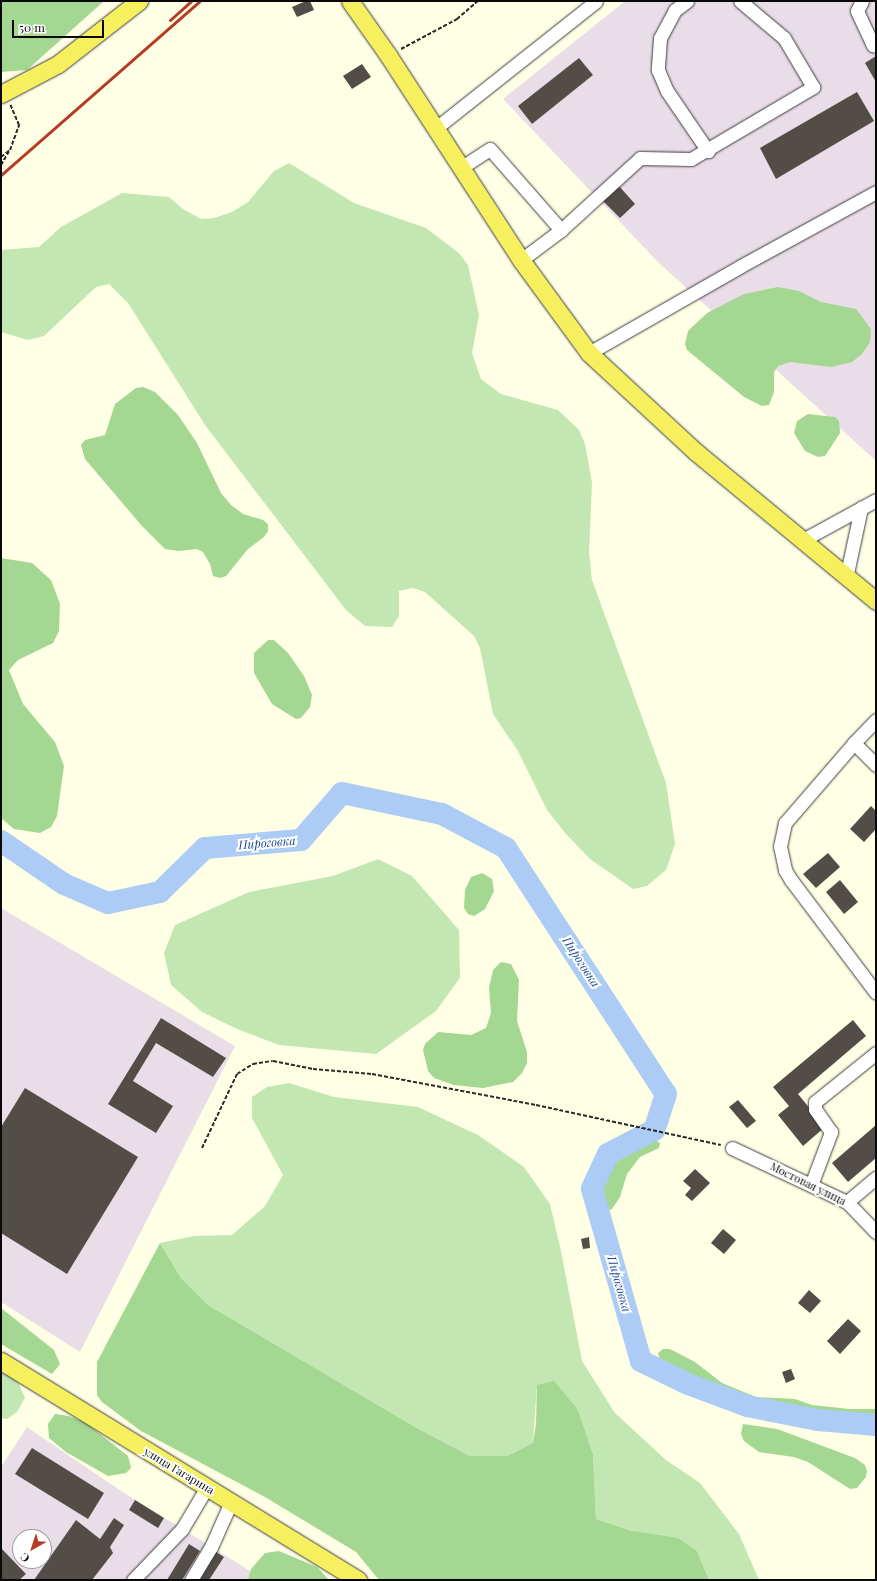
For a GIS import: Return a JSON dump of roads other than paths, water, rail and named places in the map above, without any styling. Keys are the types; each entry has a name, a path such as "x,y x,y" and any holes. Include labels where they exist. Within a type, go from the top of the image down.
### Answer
{"main road":[{"path":"3,93 58,64 139,1"},
{"path":"350,1 388,55 462,167 521,260 590,353 690,447 846,578 876,601"},
{"name":"улица Гагарина","path":"1,1361 358,1580"}],"street":[{"path":"436,128 596,1"},
{"path":"687,1 675,10 660,38 658,70 667,91 708,151"},
{"path":"521,260 561,230 640,158 691,159 708,151 813,87 784,38 740,1"},
{"path":"862,1 857,11 873,46"},
{"path":"462,167 490,149 561,230"},
{"path":"590,353 739,267 876,192"},
{"path":"801,540 876,500"},
{"path":"846,578 861,508"},
{"path":"876,720 854,743 785,823 780,846 784,870 876,993"},
{"path":"854,743 876,765"},
{"path":"811,1185 831,1132 815,1110 815,1102 876,1053"},
{"name":"Мостовая улица","path":"732,1148 847,1202 876,1232"},
{"path":"847,1202 876,1178"},
{"path":"133,1580 182,1529 207,1487"},
{"path":"191,1580 211,1546 231,1502"}],"waterway":[{"name":"Пироговка","path":"1,841 64,884 108,903 160,892 205,848 301,840 342,793 442,814 506,848 666,1094 654,1130 608,1154 592,1189 641,1361 688,1384 747,1406 818,1420 876,1425"}],"railway":[{"path":"170,20 191,1"},
{"path":"1,175 200,1"}]}
